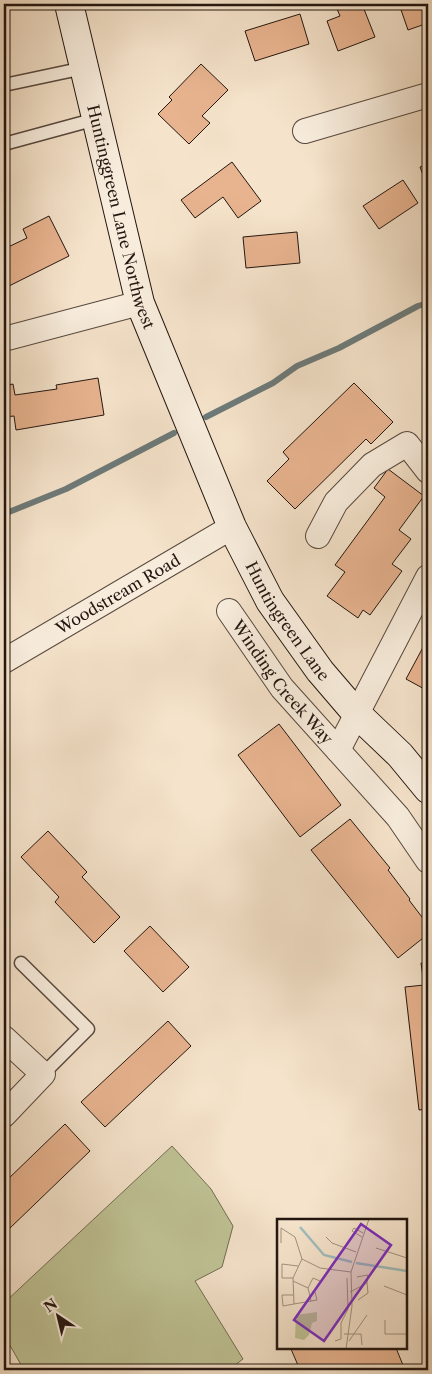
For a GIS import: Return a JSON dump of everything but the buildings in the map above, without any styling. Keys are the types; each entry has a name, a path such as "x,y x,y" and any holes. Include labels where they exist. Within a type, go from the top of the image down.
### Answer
{"street":[{"name":"Huntinggreen Lane Northwest","path":"69,4 140,303 189,424"},
{"path":"305,131 428,95"},
{"path":"4,339 140,303"},
{"name":"Huntingreen Lane","path":"189,424 232,527 270,601 320,671 356,713 400,755 428,789"},
{"path":"318,536 336,502 372,465 407,444 428,471"},
{"name":"Woodstream Road","path":"4,661 232,527"},
{"name":"Winding Creek Way","path":"338,750 428,578"},
{"name":"Winding Creek Way","path":"229,611 282,688 398,817 428,861"},
{"path":"4,1038 43,1074 4,1116"}],"lane":[{"path":"4,85 84,68"},
{"path":"4,144 96,119"},
{"path":"21,963 88,1029 43,1074"}],"green space":[{"path":"172,1146 211,1189 233,1226 222,1267 195,1281 243,1359 230,1370 24,1370 4,1335 4,1303"}],"waterway":[{"path":"206,417 273,383 297,366 339,348 418,306 428,303"},
{"path":"4,514 66,489 174,433"}]}
